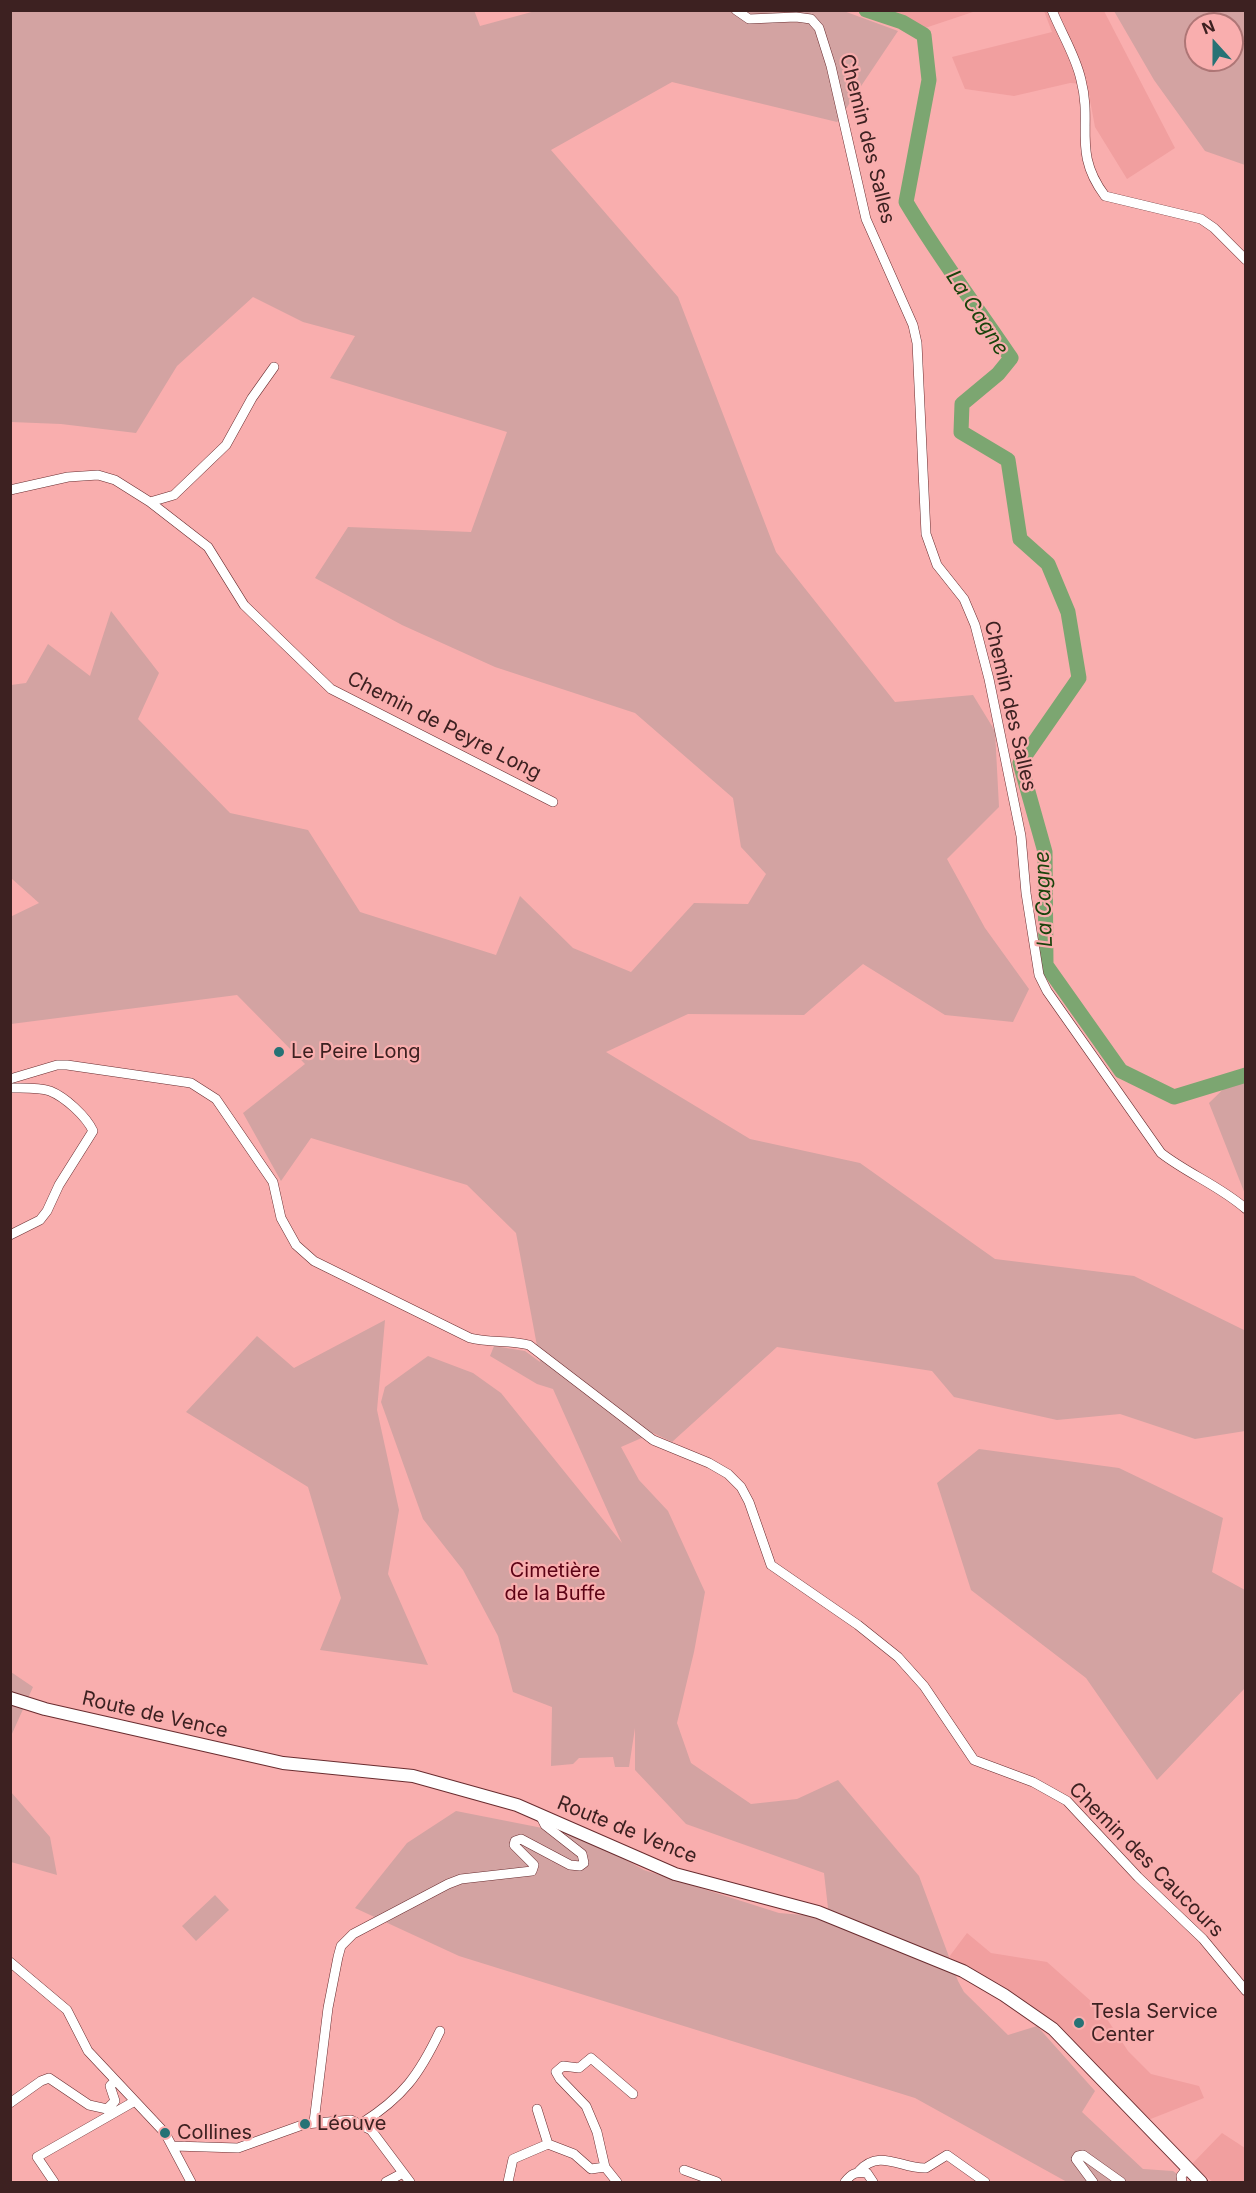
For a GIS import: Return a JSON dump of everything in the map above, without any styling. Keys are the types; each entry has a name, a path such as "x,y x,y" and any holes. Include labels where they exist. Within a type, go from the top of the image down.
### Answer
{"main road":[{"name":"Route de Vence","path":"10,1698 56,1712 283,1763 317,1768 389,1772 430,1779 517,1805 675,1874 818,1912 963,1971 1004,1995 1053,2029 1186,2170 1201,2182"}],"street":[{"name":"Chemin des Salles","path":"736,10 749,19 796,17 810,19 819,28 831,66 866,219 914,325 917,343 926,534 937,565 964,599 975,625 990,680 1021,836 1026,893 1039,975 1047,991 1161,1153 1175,1164 1220,1189 1245,1209"},
{"path":"1052,10 1081,78 1086,162 1095,183 1105,196 1201,219 1214,228 1245,260"},
{"path":"150,502 174,495 226,445 252,398 274,367"},
{"name":"Chemin de Peyre Long","path":"10,490 68,477 98,476 115,480 150,502 208,547 244,604 331,689 553,802"},
{"name":"Chemin des Caucours","path":"10,1079 57,1065 129,1072 191,1083 216,1099 221,1106 273,1182 281,1218 296,1245 314,1261 470,1338 491,1343 516,1342 529,1345 653,1440 709,1463 728,1474 741,1487 749,1502 771,1565 858,1625 898,1657 924,1686 974,1760 1033,1782 1067,1800 1138,1877 1203,1940 1245,1992"},
{"path":"10,1088 52,1092 72,1106 90,1124 93,1131 40,1220 11,1235"},
{"path":"314,2122 328,2008 341,1946 353,1934 448,1884 461,1880 532,1871 534,1865 514,1845 515,1841 520,1839 570,1865 580,1866 584,1863 582,1854 545,1825 540,1815"},
{"path":"10,1962 67,2010 88,2051 174,2146 191,2182"},
{"path":"362,2123 401,2095 416,2078 440,2031"},
{"path":"617,2182 605,2167 597,2132 586,2106 556,2072 563,2066 579,2068 591,2058 633,2094"},
{"path":"10,2103 40,2080 49,2078 89,2104 107,2109 115,2101 110,2086 116,2081"},
{"path":"54,2182 37,2157 135,2101"},
{"path":"537,2109 548,2144"},
{"path":"174,2146 238,2148 314,2122 351,2120 362,2123 370,2130 410,2182"},
{"path":"508,2182 513,2159 548,2144 574,2154 591,2169 605,2167"},
{"path":"845,2182 850,2175 865,2165 881,2159 926,2168 947,2155 985,2182"},
{"path":"1093,2182 1076,2159 1078,2156 1083,2155 1121,2182"},
{"path":"684,2170 717,2182"},
{"path":"1182,2182 1182,2176 1186,2170"},
{"path":"859,2171 867,2173 873,2182"},
{"path":"386,2182 403,2173"}],"shaded area":[{"path":"881,10 976,11 925,28"},
{"path":"1044,11 1104,11 1175,148 1127,179 1095,127 1087,84 1070,83 1014,96 965,89 952,57 1052,32"},
{"path":"967,1933 991,1953 1047,1962 1101,2010 1128,2051 1151,2074 1199,2086 1204,2098 1148,2120 1056,2023 1001,1985 949,1957"},
{"path":"1222,2133 1245,2148 1245,2182 1213,2182 1191,2165"}],"green space":[{"name":"Cimetière de la Buffe","path":"474,10 480,26 539,10 841,10 898,31 837,122 672,82 551,150 678,297 776,552 895,702 973,695 995,731 999,807 947,859 985,928 1029,989 1013,1022 945,1015 863,964 804,1015 688,1014 606,1052 750,1139 860,1163 995,1259 1134,1276 1244,1330 1245,1328 1245,1431 1195,1439 1120,1414 1057,1420 954,1397 932,1371 777,1347 672,1442 653,1433 621,1447 639,1480 668,1511 705,1592 677,1723 691,1763 751,1804 797,1799 838,1780 919,1876 964,1992 1008,2035 1037,2026 1095,2091 1082,2112 1143,2169 1173,2171 1188,2182 1067,2182 915,2098 459,1956 355,1908 407,1843 456,1811 583,1836 644,1870 779,1913 829,1917 824,1873 686,1824 635,1770 635,1728 629,1767 615,1767 613,1757 579,1758 573,1764 551,1766 552,1707 513,1692 498,1636 463,1570 423,1519 381,1402 385,1387 428,1356 473,1373 501,1393 622,1543 553,1389 537,1384 490,1356 494,1346 525,1351 540,1362 516,1233 467,1185 311,1138 281,1181 243,1113 305,1064 237,995 11,1024 10,917 39,903 11,878 11,685 26,683 48,644 90,676 111,611 159,673 138,719 230,813 308,830 360,912 496,955 520,896 573,948 631,972 694,903 748,904 766,874 741,847 733,798 635,713 495,667 402,625 315,578 348,527 471,532 507,432 330,378 355,336 303,322 253,297 177,366 136,433 61,424 11,422 11,11"},
{"path":"1114,11 1245,11 1245,165 1205,151 1154,80"},
{"path":"1245,1068 1245,1194 1209,1103"},
{"path":"385,1320 377,1410 399,1510 388,1574 428,1665 320,1650 341,1598 308,1487 186,1412 257,1336 294,1368"},
{"path":"979,1449 1119,1468 1223,1518 1212,1572 1245,1590 1245,1688 1157,1780 1086,1678 971,1590 937,1483"},
{"path":"11,1672 33,1687 11,1736"},
{"path":"11,1792 50,1837 57,1875 11,1862"},
{"path":"215,1895 229,1910 196,1941 182,1926"}],"waterway":[{"name":"La Cagne","path":"866,10 902,22 924,35 929,80 906,202 1011,358 998,374 962,404 961,432 1008,460 1020,539 1048,564 1068,612 1079,678 1020,763 1045,852 1046,965 1121,1071 1174,1097 1246,1075"}],"place":[{"name":"Le Peire Long","path":"279,1052"},
{"name":"Tesla Service Center","path":"1079,2023"},
{"name":"Léouve","path":"305,2124"},
{"name":"Collines","path":"165,2133"}]}
